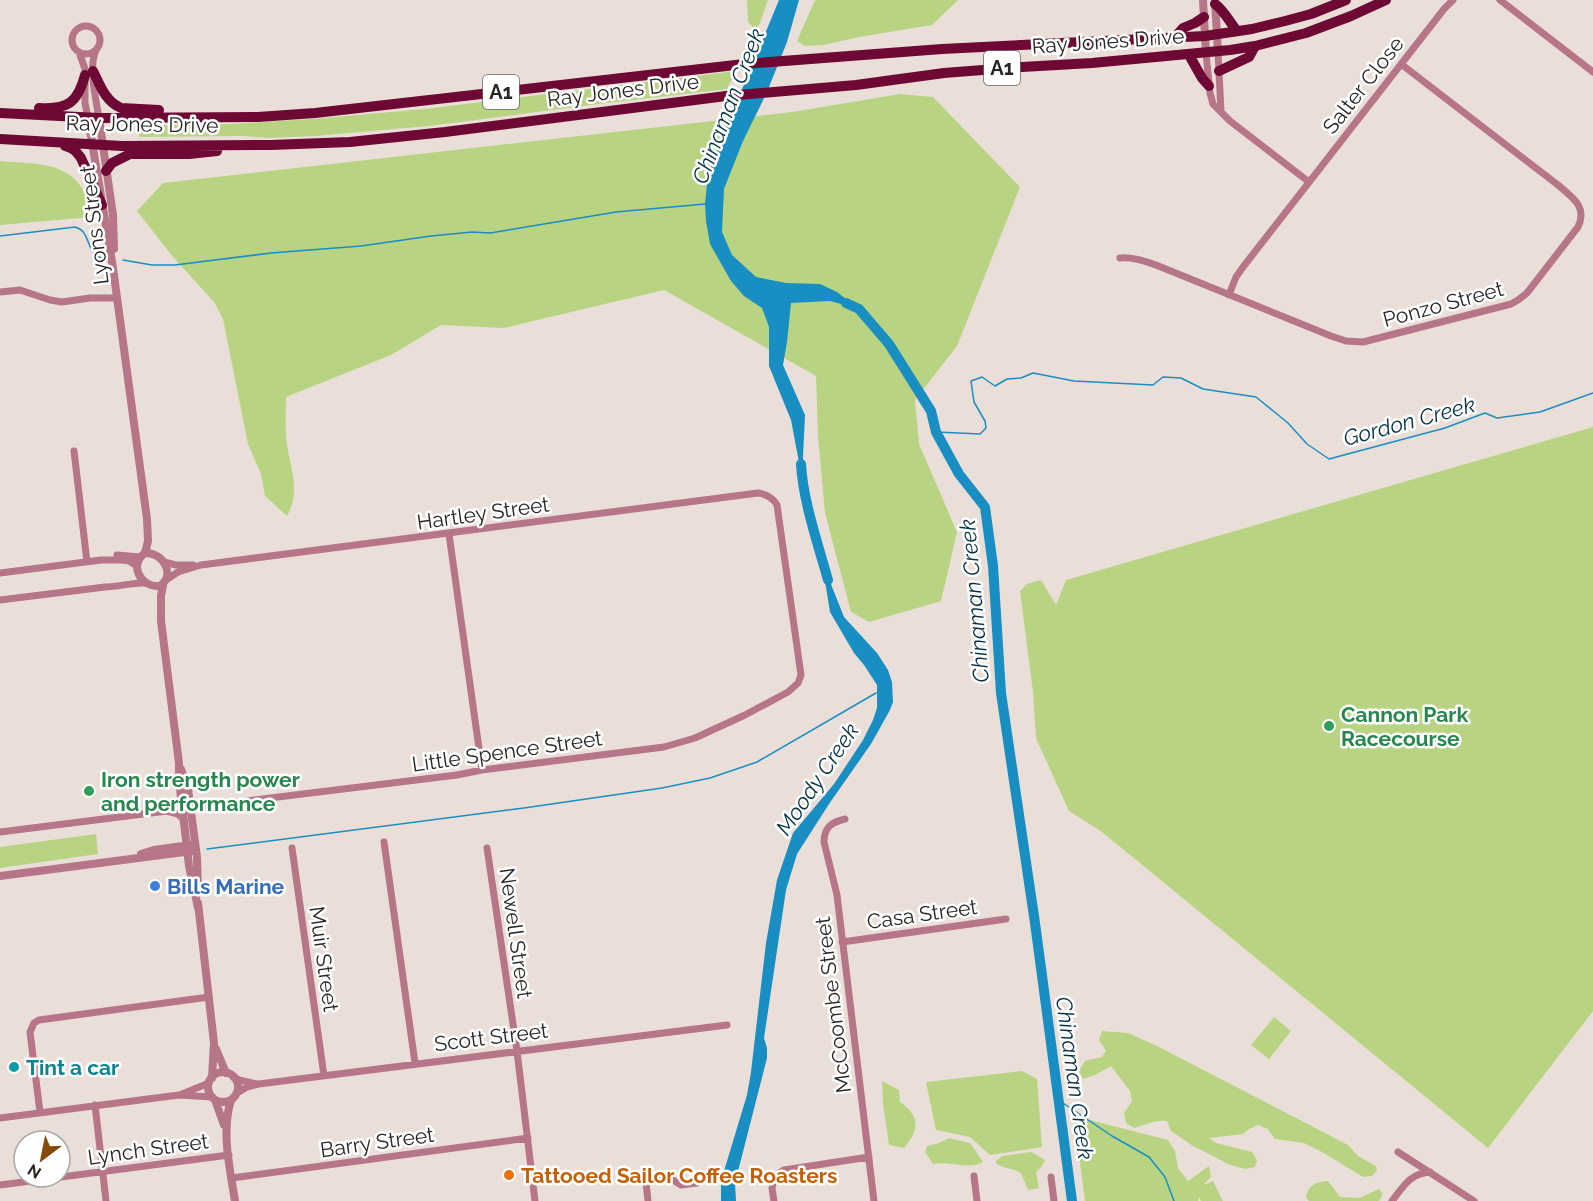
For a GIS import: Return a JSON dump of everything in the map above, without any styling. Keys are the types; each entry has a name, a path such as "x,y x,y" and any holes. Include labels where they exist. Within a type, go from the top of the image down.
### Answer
{"highway":[{"name":"Ray Jones Drive","path":"0,113 93,118 258,117 315,113 744,64 942,49 1205,36 1237,32 1292,20 1346,0"},
{"name":"Ray Jones Drive","path":"0,139 97,145 271,145 350,142 726,96 856,85 955,72 1206,53 1255,46 1289,38 1351,16 1386,0"},
{"path":"1215,2 1237,32"},
{"path":"1174,37 1183,28 1204,17"},
{"path":"1219,71 1249,57 1255,46"},
{"path":"1189,55 1209,86"},
{"path":"0,106 59,108 79,94 89,73 103,92 121,108 226,111 258,117"},
{"path":"53,143 77,152 102,205"},
{"path":"106,171 112,163 130,154 189,154 271,145"}],"street":[{"path":"1203,0 1212,100 1230,122 1309,182"},
{"name":"Salter Close","path":"1444,9 1448,0"},
{"name":"Salter Close","path":"1229,295 1239,273 1453,0"},
{"path":"1500,0 1593,72"},
{"path":"1215,2 1221,111"},
{"path":"82,26 90,26 98,32 100,41 98,48 87,54 79,52 74,47 72,38 75,30 82,26"},
{"name":"Lyons Street","path":"93,118 85,103 89,73 98,48"},
{"name":"Lyons Street","path":"79,52 85,69 89,73 102,205 112,259 147,519 148,541 140,561"},
{"name":"Ponzo Street","path":"1120,258 1142,260 1338,339 1353,342 1363,342 1518,300 1531,288 1572,235 1580,223 1580,209 1576,201 1401,64"},
{"name":"Lyons Street","path":"97,145 106,171 113,215 122,329"},
{"path":"0,292 20,290 62,302 117,297"},
{"path":"74,451 87,562"},
{"name":"Hartley Street","path":"164,583 178,572 201,566 758,493 768,496 775,502 778,511 801,675 798,683"},
{"name":"Lyons Street","path":"147,519 154,548 161,560"},
{"path":"449,534 482,770"},
{"path":"105,587 133,577 140,561 151,553 161,560 167,573 161,596 161,621 179,763 186,780 187,822 214,1043 220,1061 237,1084 228,1109 227,1137 235,1201"},
{"path":"0,573 100,560 140,561"},
{"name":"Hartley Street","path":"161,560 176,566 201,566"},
{"path":"140,561 141,578 154,594 161,621"},
{"path":"0,600 120,587 139,582 156,587 164,583"},
{"name":"Little Spence Street","path":"185,800 206,806 664,747 695,738 745,715 788,692 798,683"},
{"path":"0,832 167,811 185,800"},
{"name":"Little Spence Street","path":"187,822 206,806"},
{"path":"167,811 178,814 187,822 198,908"},
{"name":"McCoombe Street","path":"845,819 831,824 824,837 837,895 874,1201"},
{"path":"111,862 178,841 187,822"},
{"path":"384,842 415,1063"},
{"path":"154,850 191,848"},
{"path":"0,876 169,854 191,848"},
{"name":"Muir Street","path":"292,848 324,1076"},
{"name":"Newell Street","path":"487,848 517,1051 535,1201"},
{"path":"169,854 185,863 194,888"},
{"name":"Casa Street","path":"842,942 1006,919"},
{"path":"40,1112 30,1037 34,1023 39,1020 209,997"},
{"name":"Scott Street","path":"234,1097 247,1088 259,1084 727,1025"},
{"path":"214,1043 209,1090 219,1108 227,1137"},
{"path":"179,1095 218,1074 230,1075"},
{"name":"Scott Street","path":"230,1075 239,1080 259,1084"},
{"path":"1,1117 179,1095 223,1102 234,1097"},
{"path":"95,1105 106,1201"},
{"name":"Barry Street","path":"231,1178 528,1138"},
{"path":"1398,1152 1474,1201"},
{"name":"Lynch Street","path":"0,1185 229,1155"},
{"path":"774,1201 772,1188 775,1176 784,1170 868,1157"},
{"path":"1392,1201 1410,1178 1418,1173 1430,1172"},
{"path":"974,1176 977,1201"},
{"path":"648,1201 646,1182 656,1177 672,1178 681,1185 697,1183"},
{"path":"1051,1177 1054,1201"}],"green space":[{"path":"747,0 768,0 755,31 748,21"},
{"path":"815,0 958,0 932,25 823,45 805,46 797,41"},
{"path":"736,71 727,89 429,126 269,138 139,137 139,126 230,124 425,109"},
{"path":"900,94 933,97 1020,187 957,346 915,400 919,444 957,532 941,601 869,622 851,612 825,513 818,436 816,376 664,290 504,328 441,325 391,355 286,397 287,445 294,485 292,505 287,516 265,496 261,474 248,444 223,319 214,302 173,257 137,211 163,183 792,112"},
{"path":"0,161 48,166 70,175 85,194 92,217 0,225"},
{"name":"Cannon Park Racecourse","path":"1593,427 1593,1011 1488,1148 1102,832 1069,811 1036,738 1033,692 1020,591 1027,584 1041,580 1056,605 1066,580"},
{"path":"96,834 98,854 0,868 0,847"},
{"path":"1274,1017 1291,1031 1269,1059 1251,1045"},
{"path":"1102,1031 1128,1033 1155,1045 1348,1145 1358,1156 1376,1166 1377,1170 1372,1176 1363,1177 1304,1143 1275,1139 1268,1129 1258,1125 1243,1134 1209,1138 1216,1143 1252,1152 1257,1160 1255,1167 1245,1169 1228,1164 1193,1146 1171,1131 1167,1121 1134,1128 1126,1123 1124,1113 1132,1101 1130,1091 1111,1066 1083,1079 1079,1071 1085,1061 1102,1057 1106,1051 1099,1040"},
{"path":"1022,1071 1037,1079 1042,1147 990,1155 970,1137 936,1130 926,1082"},
{"path":"882,1081 899,1090 900,1102 912,1113 916,1124 913,1135 904,1148 889,1145"},
{"path":"1074,1116 1168,1140 1175,1151 1178,1168 1188,1181 1209,1166 1211,1177 1203,1185 1213,1181 1223,1201 1201,1201 1199,1197 1198,1201 1085,1201"},
{"path":"949,1138 970,1143 983,1162 972,1165 933,1164 925,1152 927,1146"},
{"path":"1031,1152 1045,1160 1036,1172 1039,1188 1028,1190 1021,1173 995,1162 1002,1156"},
{"path":"1328,1181 1340,1197 1359,1198 1379,1189 1383,1194 1379,1201 1309,1201 1306,1197 1311,1187 1316,1183"}],"water":[{"path":"779,0 799,0 787,42 724,189 722,232 732,255 756,277 786,283 820,284 837,292 859,309 830,301 791,303 783,365 805,415 802,478 791,420 769,366 769,327 762,308 744,296 731,281 710,244 705,204 708,174 714,157"},
{"path":"825,569 844,617 877,653 888,670 892,682 893,702 871,744 797,854 786,890 764,1038 767,1058 735,1183 736,1201 721,1201 721,1181 747,1095 766,943 777,880 793,833 834,784 863,740 877,708 877,685 854,653 830,612"}],"waterway":[{"path":"123,260 152,265 175,265 271,253 361,246 431,236 472,232 490,233 616,212 705,204"},
{"path":"0,236 75,227 84,233 92,250 101,258"},
{"name":"Chinaman Creek","path":"846,303 859,309 889,344 931,411 936,432 959,474 985,507 993,566 1001,693 1035,923 1072,1201"},
{"name":"Gordon Creek","path":"936,432 980,434 986,428 985,421 974,402 971,381 982,377 995,386 1007,379 1021,378 1033,373 1074,381 1153,385 1163,377 1181,378 1203,389 1256,397 1288,423 1307,444 1329,459 1445,428 1485,413 1497,418 1540,412 1593,393"},
{"name":"Moody Creek","path":"801,464 808,507 828,580"},
{"path":"207,849 524,808 662,788 710,778 757,762 876,693"},
{"path":"1060,1101 1112,1136 1149,1157 1165,1177 1174,1201"}],"place":[{"name":"Cannon Park Racecourse","path":"1329,726"},
{"name":"Iron strength power and performance","path":"89,791"},
{"name":"Bills Marine","path":"155,886"},
{"name":"Tint a car","path":"14,1067"},
{"name":"Tattooed Sailor Coffee Roasters","path":"509,1175"}]}
